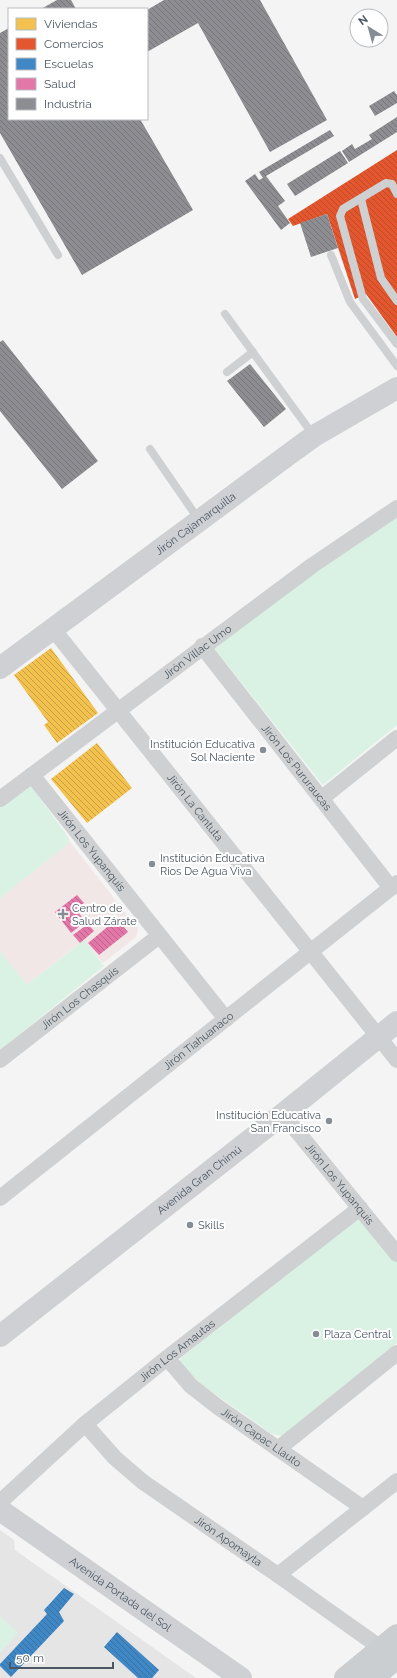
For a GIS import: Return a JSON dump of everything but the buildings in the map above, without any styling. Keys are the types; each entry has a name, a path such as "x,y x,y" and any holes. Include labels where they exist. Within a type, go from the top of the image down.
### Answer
{"main road":[{"path":"345,1678 392,1647"},
{"path":"373,1678 392,1647"}],"street":[{"name":"Jirón Cajamarquilla","path":"0,668 314,436 397,388"},
{"name":"Jirón Villac Umo","path":"0,799 313,564 397,508"},
{"name":"Jirón La Cantuta","path":"53,629 397,1060"},
{"name":"Jirón Los Pururaucas","path":"202,646 322,798 394,885"},
{"path":"322,798 397,738"},
{"name":"Jirón Los Yupanquis","path":"32,774 226,1019"},
{"name":"Jirón Tiahuanaco","path":"0,1198 394,885"},
{"name":"Jirón Los Chasquis","path":"0,1060 159,936"},
{"name":"Avenida Gran Chimú","path":"0,1336 283,1114 397,1022"},
{"name":"Jirón Los Yupanquis","path":"283,1114 397,1254"},
{"name":"Jirón Los Amautas","path":"0,1502 85,1424 167,1358 360,1208"},
{"path":"278,1449 397,1354"},
{"name":"Jirón Capac Llauto","path":"167,1358 191,1386 278,1449 364,1508"},
{"name":"Jirón Apomayta","path":"85,1424 115,1458 143,1482 278,1575 392,1647"},
{"path":"278,1575 397,1481"},
{"name":"Avenida Portada del Sol","path":"0,1510 241,1678"}],"lane":[{"path":"0,158 58,255"},
{"path":"397,194 395,187 390,183 343,209 340,216 340,222 363,299 397,344"},
{"path":"361,198 381,278 397,301"},
{"path":"331,255 350,302 397,366"},
{"path":"225,314 314,436"},
{"path":"227,372 253,352"},
{"path":"150,449 199,520"}],"shaded area":[{"name":"Centro de Salud Zárate","path":"70,842 138,929 136,937 103,963 83,940 27,985 0,951 0,898"},
{"path":"0,1530 14,1540 15,1550 196,1678 0,1678"}],"green space":[{"path":"397,518 397,725 323,785 214,648 356,543"},
{"path":"29,783 68,837 70,842 0,898 0,805"},
{"path":"84,940 104,966 0,1050 0,951 27,985"},
{"path":"360,1219 365,1222 397,1262 397,1343 282,1436 272,1434 201,1384 182,1365 180,1362 181,1358 353,1220"},
{"path":"0,1616 18,1633 0,1653"}],"place":[{"name":"Institución Educativa Sol Naciente","path":"263,750"},
{"name":"Institución Educativa Rios De Agua Viva","path":"152,864"},
{"name":"Centro de Salud Zárate","path":"63,914"},
{"name":"Institución Educativa San Francisco","path":"329,1121"},
{"name":"Skills","path":"190,1225"},
{"name":"Plaza Central","path":"316,1334"}]}
